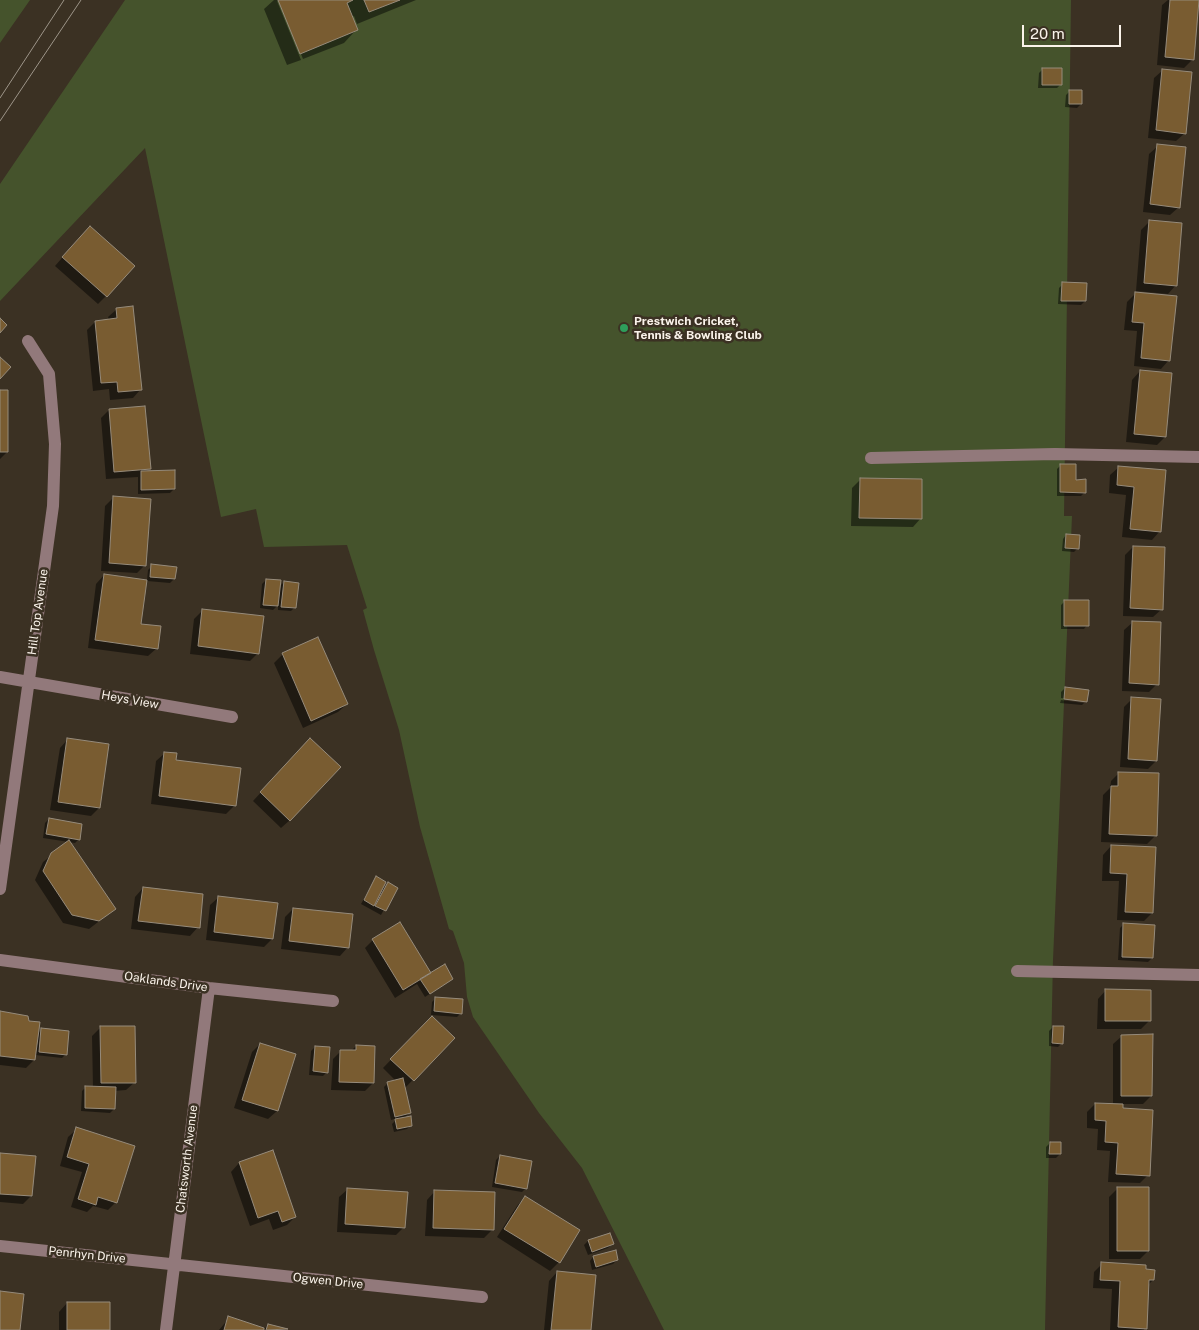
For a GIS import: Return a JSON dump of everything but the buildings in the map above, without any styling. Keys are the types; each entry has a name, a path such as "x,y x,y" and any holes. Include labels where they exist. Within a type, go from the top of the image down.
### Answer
{"street":[{"name":"Hill Top Avenue","path":"0,888 53,506 55,444 49,374 28,341"},
{"path":"872,458 1055,454 1199,457"},
{"name":"Heys View","path":"0,677 232,717"},
{"name":"Oaklands Drive","path":"0,960 209,988 332,1001"},
{"path":"1017,971 1199,975"},
{"name":"Chatsworth Avenue","path":"166,1330 209,988"},
{"name":"Penrhyn Drive","path":"0,1246 174,1265"},
{"name":"Ogwen Drive","path":"174,1265 482,1297"}],"green space":[{"path":"0,0 30,0 0,43"},
{"path":"125,0 1071,0 1064,516 1072,516 1053,960 1045,1330 664,1330 582,1168 539,1113 473,1017 467,997 464,963 453,931 449,929 420,827 399,730 374,650 363,610 367,608 347,545 264,547 256,509 221,517 145,148 0,301 0,184"}],"tram line":[{"path":"0,98 64,0"},
{"path":"0,121 81,0"}],"place":[{"name":"Prestwich Cricket, Tennis & Bowling Club","path":"624,328"}]}
